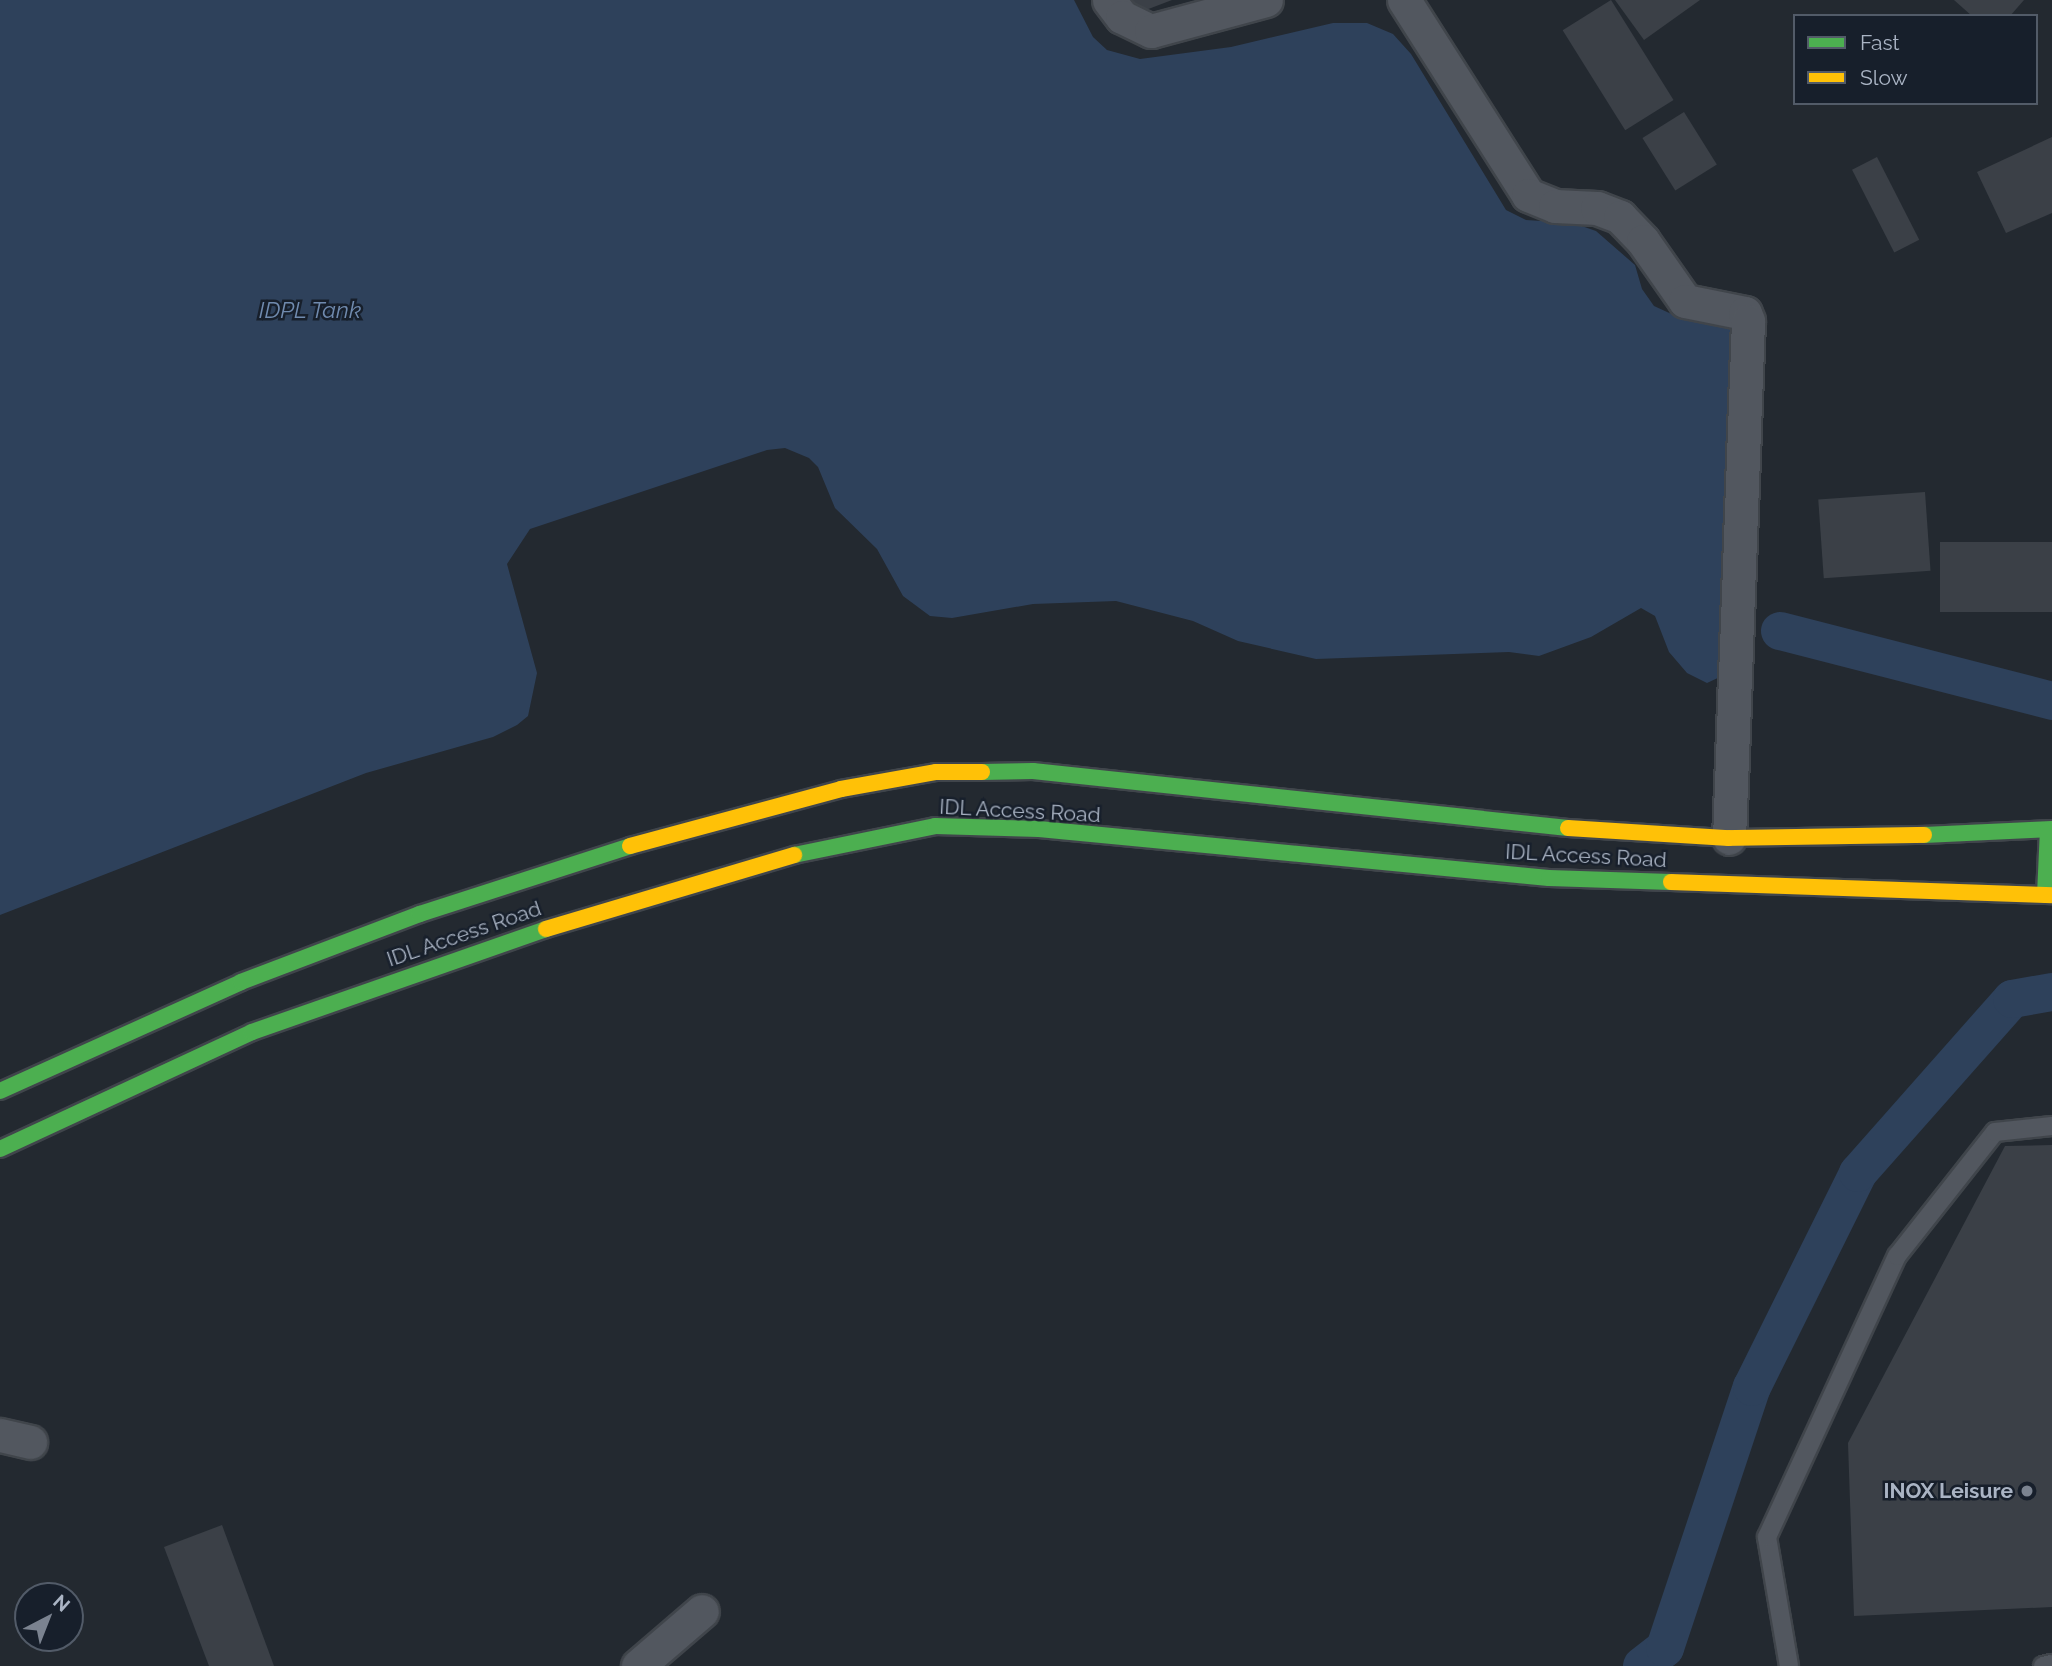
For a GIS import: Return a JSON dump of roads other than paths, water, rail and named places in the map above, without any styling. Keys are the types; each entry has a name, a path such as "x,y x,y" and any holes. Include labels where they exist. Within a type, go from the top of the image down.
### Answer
{"street":[{"path":"1109,0 1122,18 1151,31 1266,0"},
{"path":"1404,0 1528,195 1555,206 1597,208 1620,217 1643,241 1685,301 1745,313 1729,838"},
{"path":"0,1091 229,987 419,914 666,835 842,789 936,772 1033,771 1555,827 1729,838 1848,839 2050,829 2048,895"},
{"name":"IDL Access Road","path":"0,1149 252,1032 447,960 701,879 859,838 935,827 1039,829 1549,877 2048,895"},
{"path":"638,1666 702,1612"}],"lane":[{"path":"1789,1666 1767,1537 1897,1256 1995,1132 2052,1126"},
{"path":"2043,1666 2052,1664"}],"water":[{"name":"IDPL Tank","path":"0,0 1074,0 1093,37 1107,50 1140,59 1231,47 1333,23 1367,23 1393,34 1411,54 1506,210 1526,220 1573,223 1596,231 1635,265 1642,289 1654,306 1678,317 1732,326 1722,676 1707,683 1687,673 1669,652 1655,616 1641,608 1591,637 1539,656 1509,652 1316,659 1238,641 1193,621 1116,601 1033,604 952,618 930,616 903,596 877,549 835,508 818,467 809,458 785,448 767,450 530,529 507,564 537,673 528,716 517,725 493,737 366,773 0,915"}],"waterway":[{"path":"1780,631 2052,701"},
{"path":"1642,1666 1665,1648 1752,1387 1858,1173 2012,999 2052,992"}],"place":[{"name":"INOX Leisure","path":"2027,1491"}]}
